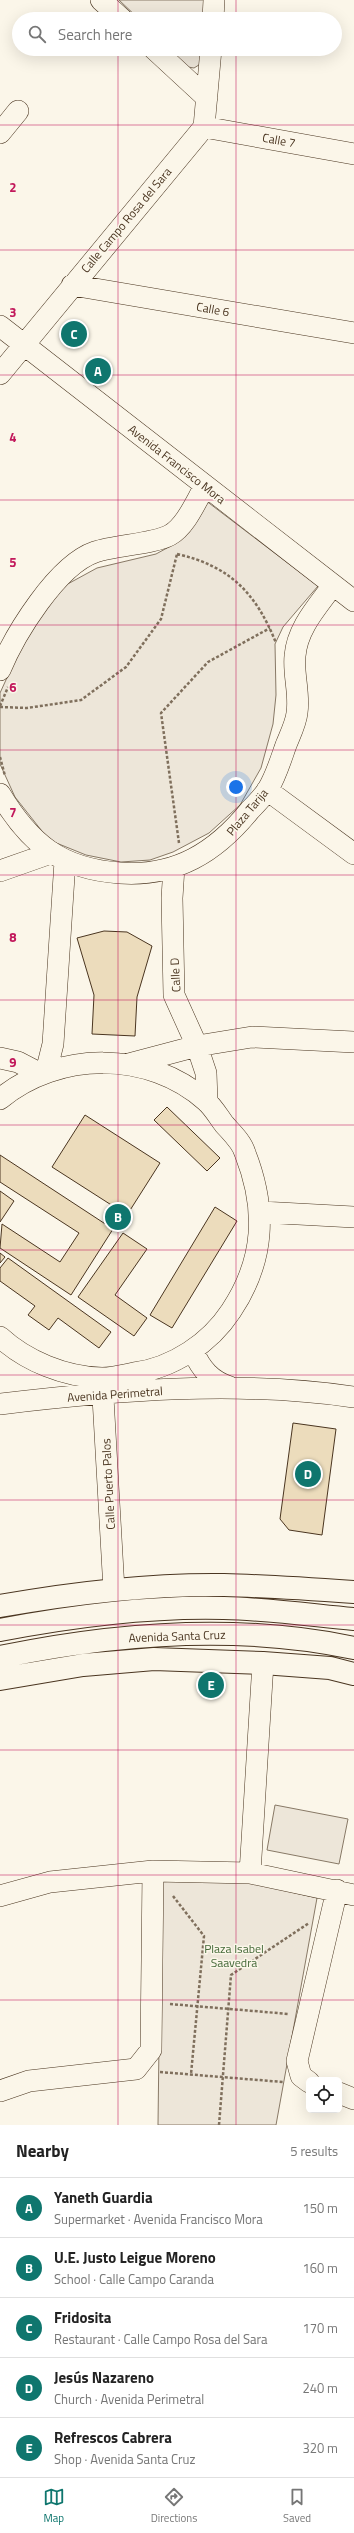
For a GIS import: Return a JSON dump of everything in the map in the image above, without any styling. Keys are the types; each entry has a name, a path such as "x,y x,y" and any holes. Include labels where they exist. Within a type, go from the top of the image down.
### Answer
{"main road":[{"path":"0,1606 114,1590 222,1585 354,1592"},
{"path":"0,1630 108,1614 178,1608 266,1610 354,1619"},
{"name":"Avenida Santa Cruz","path":"0,1657 70,1644 125,1637 186,1634 272,1636 354,1648"},
{"name":"Avenida Santa Cruz","path":"0,1680 83,1665 154,1659 263,1663 330,1668 354,1674"}],"street":[{"path":"101,0 114,12"},
{"path":"213,12 214,0"},
{"path":"162,56 207,98"},
{"path":"204,127 210,56"},
{"path":"0,133 18,111"},
{"name":"Calle 7","path":"204,127 354,154"},
{"name":"Calle Campo Rosa del Sara","path":"0,374 23,344 204,127"},
{"name":"Calle 6","path":"72,285 354,333"},
{"name":"Avenida Francisco Mora","path":"0,326 354,601"},
{"path":"5,678 6,654 52,583 76,563 95,552 169,535 181,526 205,486"},
{"name":"Plaza Tarija","path":"3,788 17,822 58,857 97,871 142,875 174,867 203,854 230,834 267,790 297,713 294,655 302,628 333,585"},
{"path":"267,790 354,854"},
{"path":"0,870 58,857 53,1044 43,1073"},
{"name":"Calle D","path":"174,867 172,898 174,995 197,1046 206,1073 207,1101"},
{"path":"129,1064 197,1046 252,1037 354,1042"},
{"path":"0,1058 18,1062 43,1073"},
{"path":"0,1093 43,1073 87,1062 129,1064 170,1077 207,1101 245,1151 261,1212 258,1252 245,1290 223,1324 193,1351 149,1371 103,1386 56,1370 14,1350 0,1337"},
{"path":"261,1212 354,1217"},
{"name":"Avenida Perimetral","path":"193,1351 207,1374 218,1383 230,1387"},
{"name":"Avenida Perimetral","path":"0,1404 103,1386 230,1387 354,1397"},
{"name":"Calle Puerto Palos","path":"103,1386 114,1590"},
{"path":"250,1873 263,1663"},
{"path":"0,2092 29,2081 136,2069 151,2050 153,1871"},
{"path":"0,1896 50,1882 153,1871 250,1873 341,1897 307,2016 297,2060 301,2076 300,2082"},
{"path":"342,2094 354,2099"}],"path":[{"path":"170,554 177,554 201,560 224,571 243,587 259,606 278,648"},
{"path":"5,678 0,706 27,708 81,700 126,666 161,619 177,554"},
{"path":"185,843 180,848 161,714 208,662 270,628"},
{"path":"0,757 3,788"},
{"path":"153,1871 204,1936 199,2006 191,2074"},
{"path":"219,2125 221,2077 231,1975 341,1897"},
{"path":"151,2003 227,2008 307,2016"},
{"path":"136,2069 221,2077 300,2082"}],"green space":[{"path":"119,0 206,0 205,12 132,12"},
{"path":"177,56 202,56 202,63 194,68 188,67"},
{"path":"201,497 318,586 283,627 275,644 276,695 273,724 261,768 240,805 209,833 173,852 150,860 121,862 86,855 49,840 15,797 0,764 0,693 16,658 39,618 64,586 97,568 156,554 178,542"},
{"path":"275,1805 348,1819 339,1864 267,1850"},
{"name":"Plaza Isabel Saavedra","path":"189,1880 253,1883 317,1898 276,2125 158,2125 161,1882"}],"building":[{"path":"73,321 87,331 75,348 61,338"},
{"path":"104,931 127,932 152,946 137,997 135,1036 92,1034 94,995 77,938"},
{"path":"167,1107 220,1158 207,1171 154,1120"},
{"path":"85,1115 160,1163 127,1215 52,1167"},
{"path":"0,1155 113,1229 71,1295 0,1248 2,1224 60,1262 79,1233 0,1182"},
{"path":"0,1191 14,1201 0,1222"},
{"path":"215,1207 237,1221 172,1328 150,1315"},
{"path":"123,1233 147,1249 115,1295 147,1318 134,1336 78,1297"},
{"path":"0,1253 5,1257 0,1263"},
{"path":"8,1258 111,1332 99,1348 58,1318 49,1330 28,1315 35,1306 0,1281 0,1268"},
{"path":"293,1423 336,1429 322,1535 289,1530 280,1519"}],"place":[{"name":"Fridosita","path":"74,334"},
{"name":"Yaneth Guardia","path":"98,371"},
{"name":"U.E. Justo Leigue Moreno","path":"118,1217"},
{"name":"Jesús Nazareno","path":"308,1474"},
{"name":"Refrescos Cabrera","path":"211,1685"}]}
